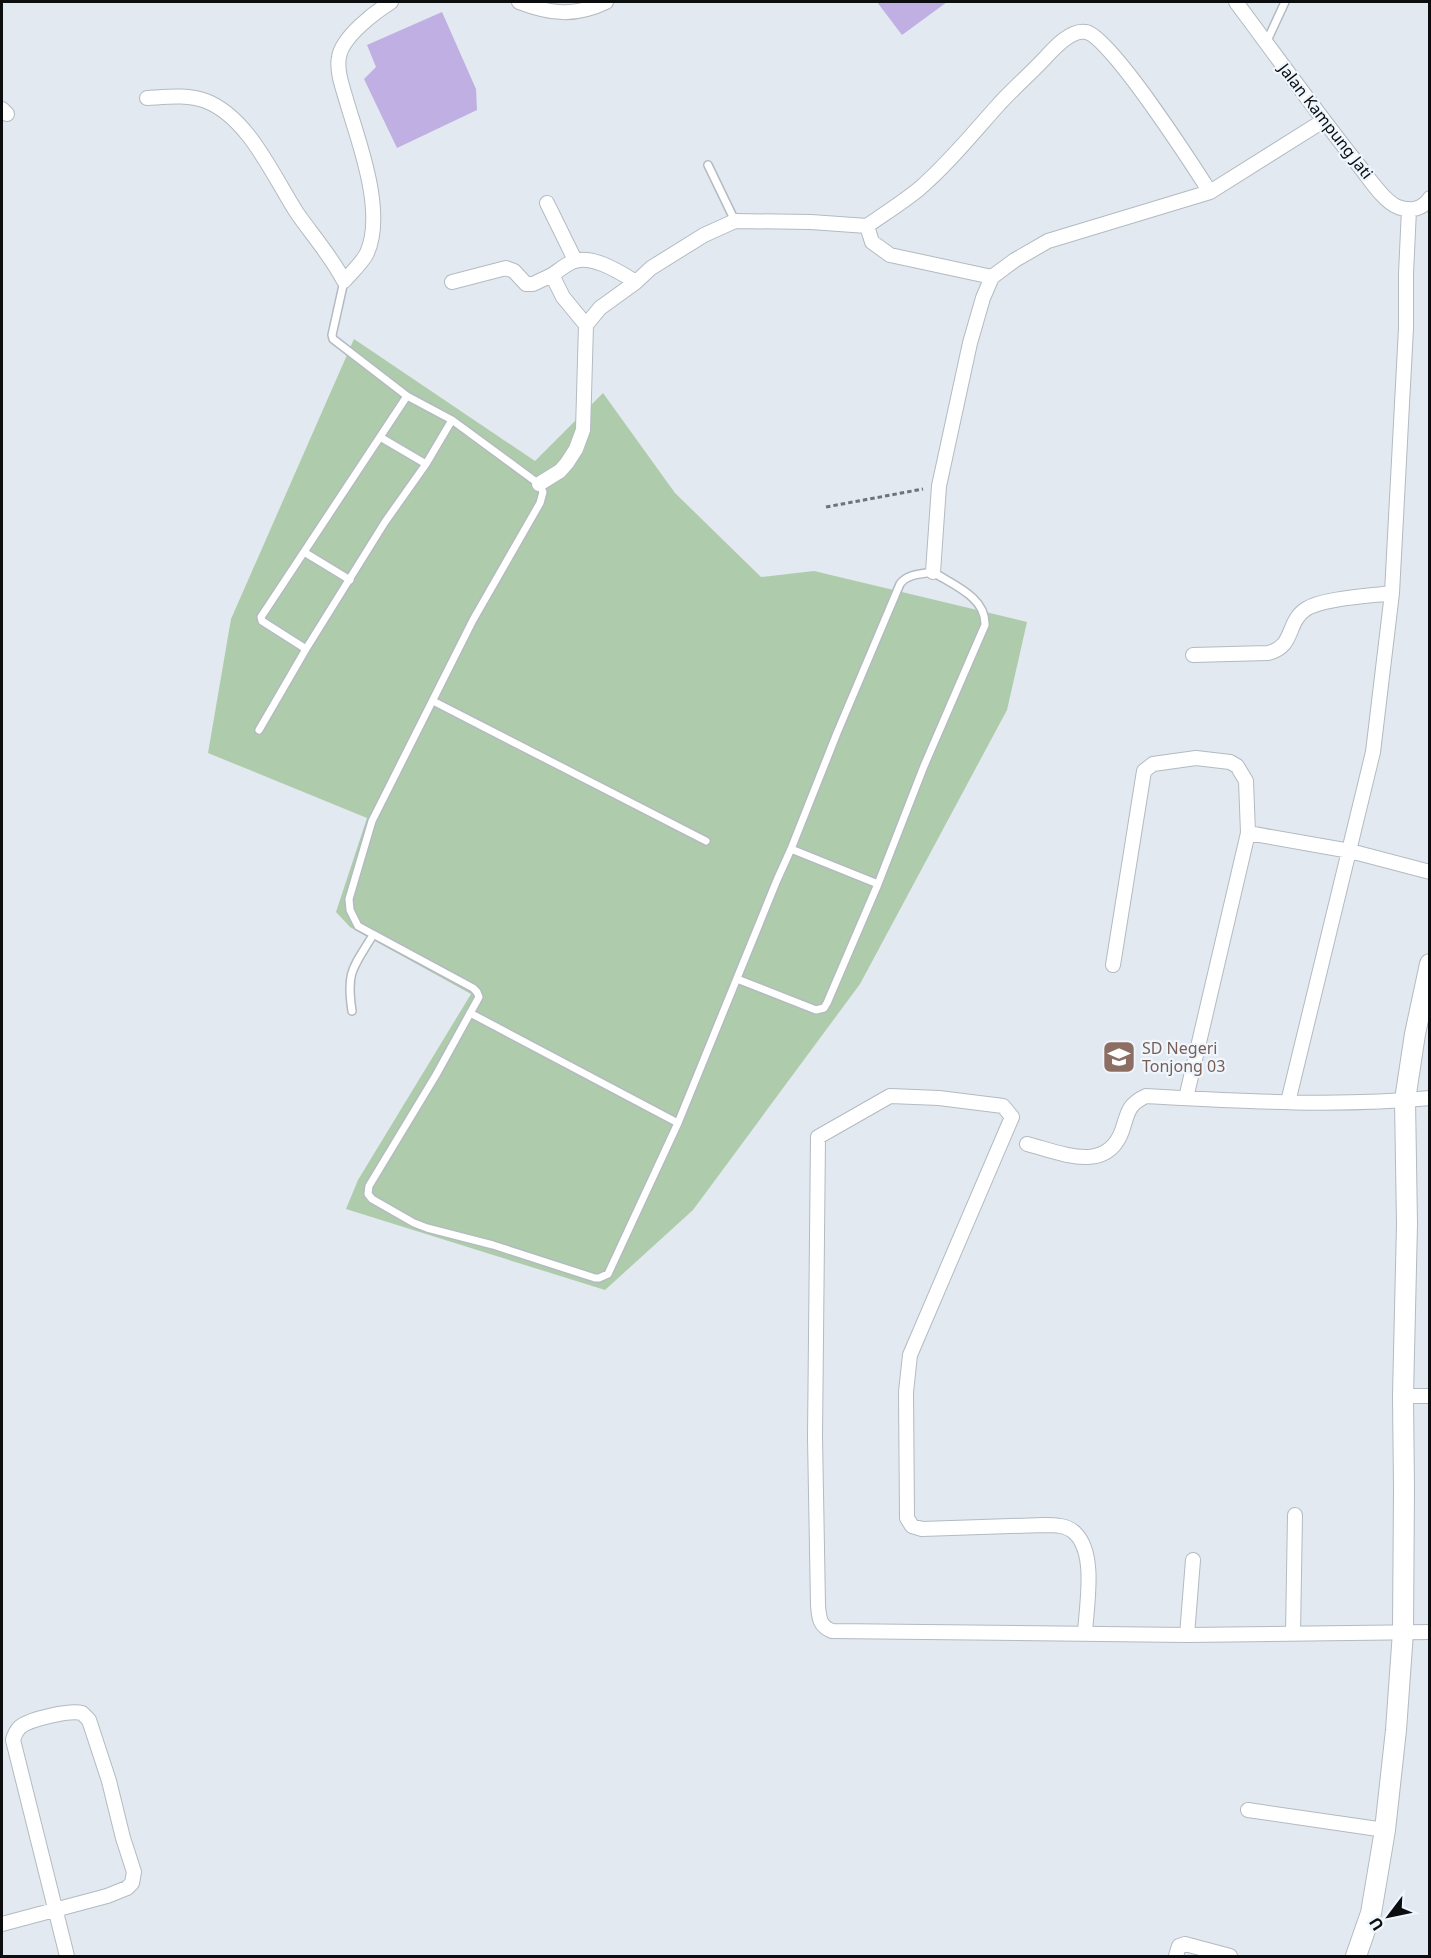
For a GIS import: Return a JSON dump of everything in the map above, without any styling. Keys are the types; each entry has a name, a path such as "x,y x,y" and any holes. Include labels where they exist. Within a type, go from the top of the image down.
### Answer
{"street":[{"path":"147,98 180,96 205,101 226,113 243,130 297,212 332,258 344,281 367,253 372,236 372,207 366,165 342,84 339,56 342,48 362,25 391,2"},
{"path":"519,2 536,9 554,12 589,10 606,2"},
{"name":"Jalan Kampung Jati","path":"1236,2 1323,121 1384,196 1398,207 1409,209"},
{"path":"539,484 560,471 567,463 576,449 583,430 586,325 600,308 681,247 735,221 812,222 867,226 922,186 954,156 1054,48 1082,31 1095,35 1116,60 1160,116 1210,192"},
{"path":"933,572 939,486 970,343 983,298 992,277 1015,260 1048,241 1210,192 1323,121"},
{"path":"1288,1102 1373,752 1392,593 1406,339 1409,209 1425,205 1430,198"},
{"path":"547,203 574,260"},
{"path":"867,226 872,242 890,255 992,277"},
{"path":"452,282 506,268 514,271 526,285 533,284 552,275 574,260 594,261 609,266 636,282"},
{"path":"552,275 564,297 586,325"},
{"path":"1194,655 1268,653 1280,650 1286,643 1300,614 1312,605 1392,593"},
{"path":"1113,965 1142,775 1153,764 1196,758 1230,762 1237,766 1246,781 1248,833 1186,1098"},
{"path":"1248,833 1350,851 1430,872"},
{"path":"1356,1956 1371,1913 1385,1830 1395,1740 1403,1632 1403,1396 1407,1224 1405,1100 1414,1034 1430,964"},
{"path":"1085,1634 1088,1563 1085,1550 1076,1533 1064,1526 1044,1525 922,1529 912,1526 907,1518 906,1392 910,1355 1012,1117 1003,1106 939,1098 890,1096 818,1137 815,1437 819,1619 822,1625 832,1630 1085,1634 1430,1632"},
{"path":"1027,1144 1068,1155 1101,1156 1115,1146 1128,1110 1135,1101 1146,1096 1288,1102 1430,1098"},
{"path":"1403,1396 1430,1396"},
{"path":"1293,1633 1295,1515"},
{"path":"1187,1635 1193,1560"},
{"path":"2,1924 56,1910 125,1889 129,1887 134,1878 109,1781 85,1714 58,1713 22,1726 13,1740 56,1910 67,1956"},
{"path":"1248,1810 1385,1830"},
{"path":"1176,1956 1179,1946 1185,1944 1230,1956"}],"lane":[{"path":"1266,43 1285,2"},
{"path":"708,165 735,221"},
{"path":"344,281 333,338 406,396 452,420 539,484 543,492 540,503 473,620 372,821 349,898 350,910 358,926 473,988 479,997 436,1075 368,1189 370,1197 414,1223 443,1233 493,1245 595,1278 605,1276 611,1268 678,1123 737,978 791,849 837,733 900,584 902,580 910,576 933,572 979,602 986,617 985,625 924,766 878,884 827,1004 824,1008 816,1010 737,978"},
{"path":"306,649 261,618 406,396"},
{"path":"259,730 385,522 426,464 452,420"},
{"path":"380,437 426,464"},
{"path":"304,552 350,580"},
{"path":"433,701 706,841"},
{"path":"791,849 878,884"},
{"path":"352,1011 351,971 373,935"},
{"path":"470,1013 678,1123"}],"path":[{"path":"826,507 939,486"}],"green space":[{"path":"354,339 535,461 603,393 675,493 761,577 814,571 1027,622 1007,710 860,984 693,1210 605,1290 346,1209 358,1180 471,994 350,927 336,912 367,818 208,753 231,619"}],"building":[{"path":"877,2 947,2 902,35"},
{"path":"442,12 476,89 477,110 397,148 364,79 376,67 367,45"}],"place":[{"name":"SD Negeri Tonjong 03","path":"1119,1057"}]}
